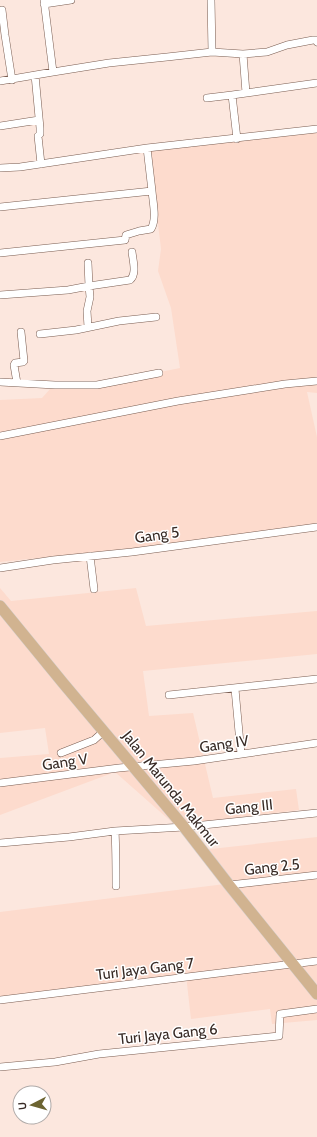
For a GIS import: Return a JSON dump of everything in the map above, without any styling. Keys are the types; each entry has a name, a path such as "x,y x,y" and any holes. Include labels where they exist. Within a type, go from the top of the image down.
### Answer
{"main road":[{"name":"Jalan Marunda Makmur","path":"0,606 184,827 317,994"}],"street":[{"path":"53,72 44,2 71,0"},
{"path":"211,0 212,52"},
{"path":"2,10 3,35 12,80"},
{"path":"0,81 109,63 212,52 243,54 267,52 287,45 317,40"},
{"path":"243,54 246,93"},
{"path":"35,75 41,164"},
{"path":"207,98 317,83"},
{"path":"232,95 236,139"},
{"path":"0,126 39,120"},
{"path":"0,168 20,167 147,148 317,129"},
{"path":"0,253 125,240 126,235 139,230 151,229 153,227 154,220 147,148"},
{"path":"0,207 152,191"},
{"path":"0,295 68,290 130,280 133,278 134,272 132,252"},
{"path":"88,263 90,303 87,311 88,327"},
{"path":"40,334 76,330 119,321 156,317"},
{"path":"17,383 14,365 15,363 23,362 24,360 21,332"},
{"path":"0,382 55,385 97,385 159,373"},
{"path":"0,436 178,401 285,384 317,381"},
{"name":"Gang 5","path":"0,568 317,527"},
{"path":"90,556 94,589"},
{"path":"169,695 317,679"},
{"path":"235,689 241,754"},
{"path":"61,753 94,740 104,731"},
{"name":"Gang IV","path":"134,766 194,762 317,743"},
{"name":"Gang V","path":"0,783 134,766"},
{"name":"Gang III","path":"0,843 115,831 184,827 317,813"},
{"path":"115,831 116,886"},
{"name":"Gang 2.5","path":"229,885 317,875"},
{"name":"Turi Jaya Gang 7","path":"0,1000 317,961"},
{"name":"Turi Jaya Gang 6","path":"0,1067 55,1062 99,1054 279,1036 280,1014 317,1009"}],"shaded area":[{"path":"317,132 317,393 307,392 317,437 317,529 0,562 0,400 42,398 51,388 97,385 180,368 171,308 158,271 161,249 149,148"},
{"path":"0,588 11,601 136,588 146,626 317,611 317,654 143,671 149,716 193,713 213,798 296,789 299,810 175,825 115,772 0,815 0,758 49,754 45,728 0,733"},
{"path":"317,837 317,1020 272,1024 270,1009 191,1019 186,975 0,997 0,912 225,884 202,850"}]}
